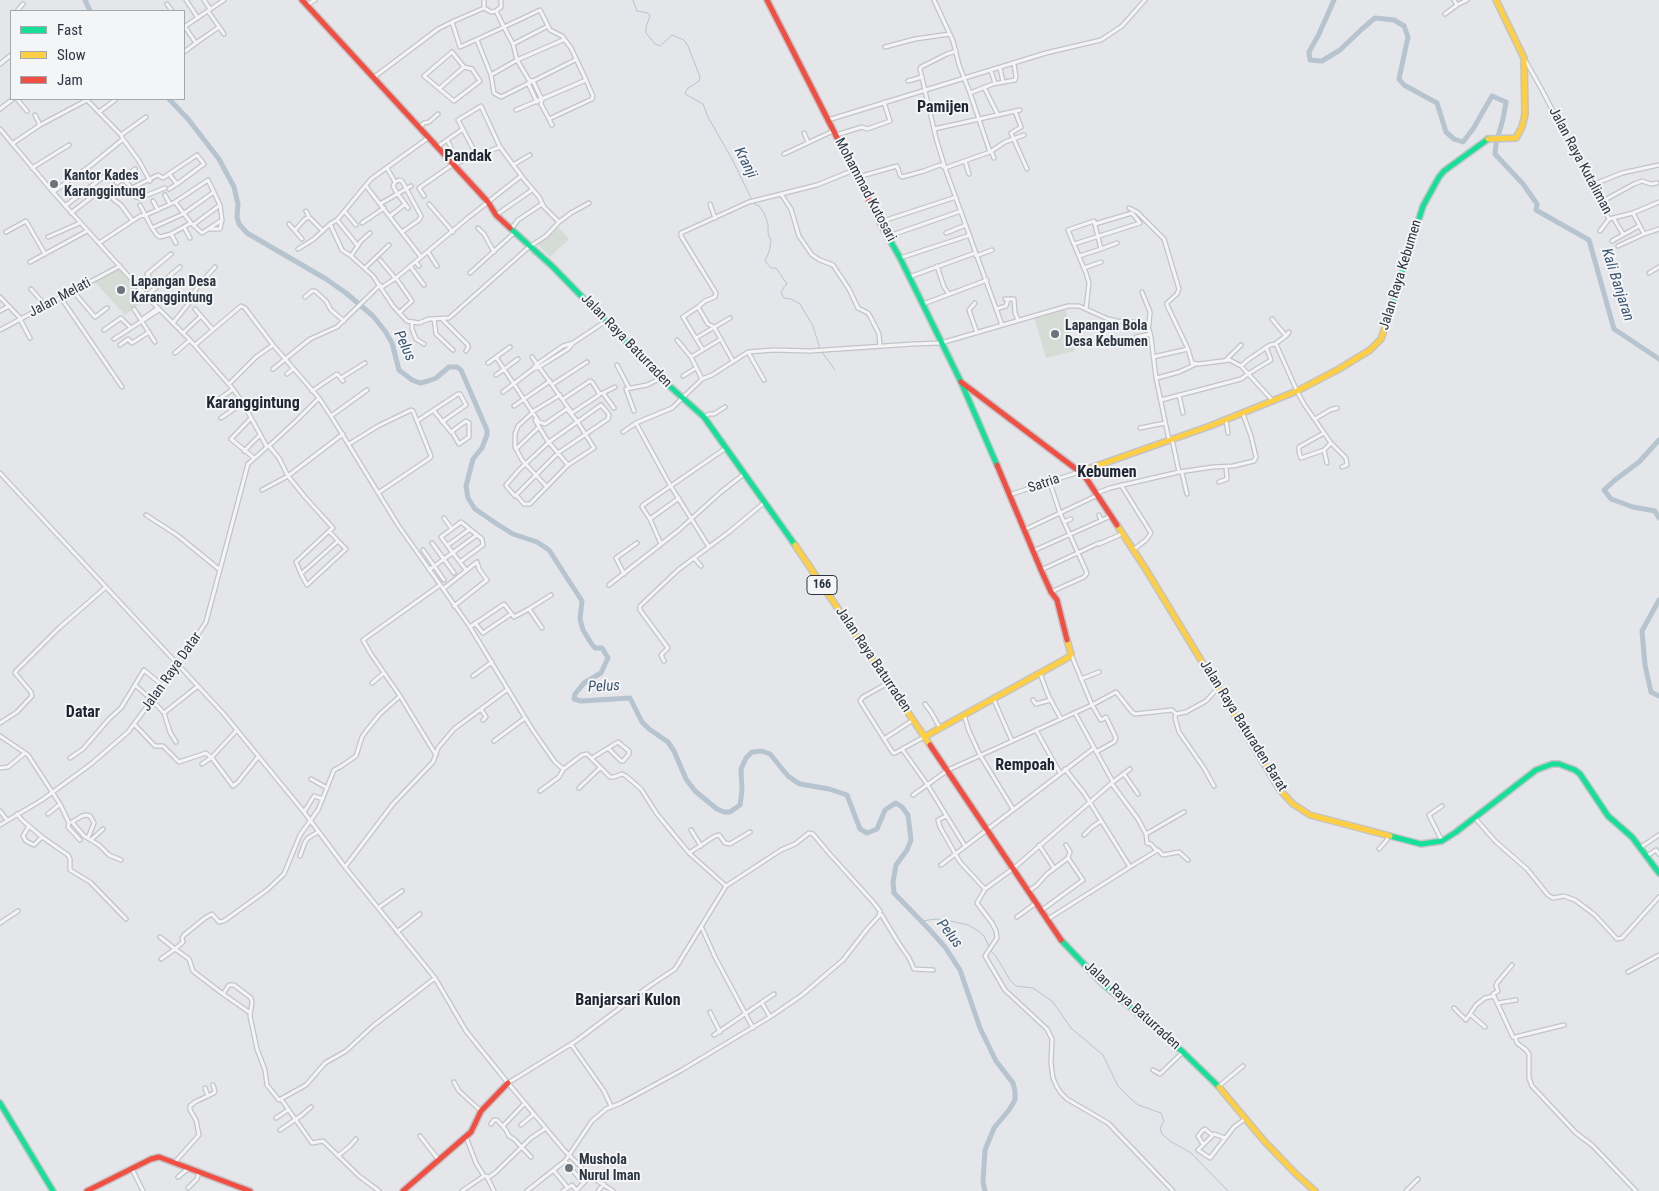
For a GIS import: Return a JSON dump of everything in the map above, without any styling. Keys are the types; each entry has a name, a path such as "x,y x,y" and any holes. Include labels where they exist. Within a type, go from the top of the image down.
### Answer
{"street":[{"path":"186,0 198,18"},
{"path":"204,0 224,34"},
{"path":"185,26 223,0"},
{"name":"Jalan Raya Baturraden","path":"302,0 488,202 496,215 552,266 661,378 704,417 775,514 1065,944 1094,976 1183,1052 1219,1086 1272,1149 1315,1191"},
{"path":"307,6 315,0"},
{"path":"484,0 484,8"},
{"path":"484,8 492,12 496,11 501,7 501,0"},
{"name":"Mohammad Kutosari","path":"767,0 880,222 889,236 961,382 1041,570 1051,592 1057,600 1071,654"},
{"path":"934,0 950,34 956,51 957,66 964,78 994,158"},
{"path":"828,120 1046,53 1106,37 1122,26 1145,0"},
{"path":"1454,0 1457,5"},
{"path":"1445,14 1467,0"},
{"path":"1496,0 1524,58"},
{"path":"18,10 23,4"},
{"path":"167,4 171,10"},
{"path":"372,78 438,29 484,8"},
{"path":"452,52 464,67 472,69 479,83 454,101 424,76 452,52 460,47 540,10 552,32 562,36 571,48 593,96 549,119"},
{"path":"496,11 512,44 517,60 542,102 552,125"},
{"path":"452,22 460,47"},
{"path":"512,44 548,26"},
{"path":"185,51 219,27"},
{"path":"185,28 196,43"},
{"path":"885,47 915,39 950,34"},
{"path":"477,40 491,75 493,92 498,97 575,60"},
{"path":"491,75 517,60 564,40"},
{"path":"956,51 920,68 924,91 945,168 1002,325"},
{"path":"0,64 10,56"},
{"name":"Jalan Raya Kebumen","path":"1079,472 1243,414 1297,391 1370,350 1381,339 1423,206 1435,182 1444,170 1462,160 1482,143 1491,139 1517,138 1525,114 1524,58"},
{"name":"Jalan Raya Kutaliman","path":"1524,58 1609,219 1633,213 1659,202"},
{"path":"970,93 995,83 1014,81 1014,64"},
{"path":"440,88 464,67"},
{"path":"1000,68 1003,82"},
{"path":"990,71 995,83"},
{"path":"908,81 922,77"},
{"path":"516,110 542,102 586,80"},
{"path":"530,82 537,102"},
{"path":"984,87 998,115"},
{"path":"0,109 12,100"},
{"path":"19,100 28,111"},
{"path":"12,144 40,125 86,100"},
{"path":"89,100 122,137 150,181"},
{"path":"99,112 115,100"},
{"path":"784,154 831,132 862,127 867,129 890,121 884,102"},
{"path":"477,156 459,119 481,106 500,147 539,197 549,213 559,222"},
{"path":"934,129 1020,110"},
{"path":"1015,111 1021,127 1011,133 1027,169"},
{"path":"35,114 40,125"},
{"path":"419,128 438,114"},
{"path":"52,192 90,166 146,117"},
{"path":"0,129 52,192 158,309 195,345 234,389 260,435 279,458 288,476 305,498 333,528 329,531 296,562 307,585 346,549 329,531"},
{"path":"436,147 463,129"},
{"path":"804,133 808,142"},
{"path":"858,177 896,166 902,177 938,166 945,168 965,162 991,151 1005,142 1024,135"},
{"path":"298,249 314,240 330,224 338,220 371,180 428,138"},
{"path":"447,140 451,147"},
{"path":"32,168 69,145"},
{"path":"424,196 419,188 452,165 500,147"},
{"path":"123,179 132,188 136,197 140,198 177,184 204,165 198,155 162,178 158,175 150,181 132,188"},
{"path":"513,165 530,155"},
{"path":"965,162 970,174"},
{"path":"1592,185 1622,173 1659,165"},
{"path":"387,168 395,182 393,185 397,193 408,208"},
{"path":"65,206 106,175 110,175 117,183 135,169"},
{"path":"703,350 683,317 715,296 716,293 681,234 749,202 817,186 854,170"},
{"path":"169,174 177,184"},
{"path":"273,368 310,339 333,329 344,321 364,300 381,286 416,262 521,176"},
{"path":"99,243 132,220 175,202 207,180 220,205 222,220 220,229 208,229 202,233 183,214 175,202"},
{"path":"395,182 401,180 422,217 402,232"},
{"path":"1601,202 1642,181 1651,184 1656,183"},
{"path":"366,186 421,257"},
{"path":"380,204 411,186"},
{"path":"496,215 532,190"},
{"path":"71,213 98,192"},
{"path":"152,228 183,214 214,192"},
{"path":"781,194 791,209 799,236 812,255 833,265 849,289 858,308 868,313 879,334 880,346"},
{"path":"165,195 170,204"},
{"path":"880,222 956,197"},
{"path":"113,199 121,205 132,220"},
{"path":"153,201 158,210"},
{"path":"330,224 342,250 366,266 399,313 407,321 419,322 434,318 449,318 529,247 546,236 559,222 588,203"},
{"path":"429,204 453,232"},
{"path":"470,272 494,252 513,231 518,220 542,204"},
{"path":"710,204 715,218"},
{"path":"140,205 157,236 160,237 192,224 220,205"},
{"path":"390,216 404,205"},
{"path":"362,223 384,208"},
{"path":"1129,208 1137,212 1164,239 1179,289 1167,305 1192,363 1196,364"},
{"path":"306,211 309,217 323,231"},
{"path":"889,236 961,211"},
{"path":"344,212 356,225"},
{"path":"1074,244 1140,223 1132,213 1095,224 1094,221 1068,230 1084,268 1088,283 1086,309"},
{"path":"1633,213 1644,234"},
{"path":"295,230 309,217"},
{"path":"1600,231 1609,219"},
{"path":"1614,219 1623,234"},
{"path":"338,220 358,246"},
{"path":"6,232 26,221 45,254"},
{"path":"48,237 80,223"},
{"path":"289,224 302,239"},
{"path":"1095,224 1101,248"},
{"path":"946,233 966,225"},
{"path":"1612,241 1639,226"},
{"path":"184,227 190,238"},
{"path":"478,228 484,234 494,252"},
{"path":"1618,246 1659,229"},
{"path":"30,262 88,231"},
{"path":"352,255 370,233"},
{"path":"171,234 176,243"},
{"path":"900,258 970,235"},
{"path":"1079,256 1117,244"},
{"path":"366,266 389,245"},
{"path":"909,277 937,266 992,250"},
{"path":"428,252 437,266"},
{"path":"158,286 147,274 171,254"},
{"path":"380,260 412,300 399,313"},
{"path":"416,262 419,266"},
{"path":"1084,268 1101,262"},
{"name":"Jalan Melati","path":"0,330 120,266"},
{"path":"410,266 424,285"},
{"path":"937,266 949,294"},
{"path":"146,296 180,267"},
{"path":"1649,273 1659,267"},
{"path":"173,323 189,303 199,285 215,268"},
{"path":"923,304 987,280"},
{"path":"31,289 45,305"},
{"path":"305,297 312,290 315,291 325,299 331,310 344,321"},
{"path":"73,291 94,317 107,308"},
{"path":"1142,292 1150,312 1148,326 1165,423 1187,494"},
{"path":"0,297 20,319 30,338"},
{"path":"61,298 122,387"},
{"path":"996,309 1006,306 1006,299 1014,299 1015,313 1018,320"},
{"path":"975,303 969,310 977,333"},
{"path":"624,432 636,423 672,408 702,379 712,375 748,352 826,350 942,343 1074,305 1108,319 1144,323 1148,326"},
{"path":"0,311 9,306"},
{"path":"195,345 243,306 284,359 319,398 378,493 429,570 470,627 525,718 555,762 564,768"},
{"path":"698,307 708,324 714,328 733,361"},
{"path":"134,309 156,342"},
{"path":"114,339 158,309"},
{"path":"195,309 213,330"},
{"path":"183,333 201,316"},
{"path":"104,330 122,318 131,328"},
{"path":"434,318 436,334 453,350"},
{"path":"696,338 730,318"},
{"path":"442,319 468,345 466,351"},
{"path":"1272,319 1286,336"},
{"path":"503,392 533,369 566,350 573,343 606,321"},
{"path":"412,322 416,339 424,344"},
{"path":"120,345 128,339 132,343 149,332"},
{"path":"1241,366 1266,347 1275,344 1289,332"},
{"path":"1136,337 1150,334"},
{"path":"691,357 721,339"},
{"path":"175,353 190,340"},
{"path":"677,340 691,357 702,379"},
{"path":"538,366 564,346 573,343"},
{"path":"1275,344 1297,391 1324,433 1347,461 1347,465 1342,467"},
{"path":"229,384 256,357 273,345"},
{"path":"1226,360 1241,345"},
{"path":"564,346 566,350"},
{"path":"488,363 510,347"},
{"path":"1160,400 1241,379 1271,360 1266,347"},
{"path":"1153,357 1188,350"},
{"path":"748,352 764,380"},
{"path":"496,357 538,422 544,424 568,409"},
{"path":"516,495 558,453 585,434 608,419 609,415 603,406 598,406 577,421 549,442 506,484 524,504 530,504 568,465 594,448 585,434 577,421 568,409 563,399 532,357"},
{"path":"496,375 518,359"},
{"path":"1157,378 1179,372 1196,364 1226,360 1241,366 1274,401"},
{"path":"514,406 587,362"},
{"path":"312,391 337,374 342,380 365,363"},
{"path":"617,365 629,388"},
{"path":"683,376 696,368"},
{"path":"286,374 293,369"},
{"path":"634,410 626,390 647,385 661,378"},
{"path":"563,399 592,382 614,408"},
{"name":"Jalan Raya Baturaden Barat","path":"961,382 1084,475 1133,550 1280,790 1293,804 1310,815 1421,844 1432,843 1456,832 1536,770 1552,764 1559,764 1580,774 1612,820 1641,847 1659,873"},
{"path":"568,409 572,413 575,412 615,387"},
{"path":"214,403 234,389"},
{"path":"331,416 367,390"},
{"path":"967,398 973,391"},
{"path":"417,421 458,394 461,395 466,405 442,422"},
{"path":"546,487 516,450 514,442 516,431 521,422 560,395"},
{"path":"1179,395 1183,413"},
{"path":"251,418 231,438 254,458 319,398"},
{"path":"221,418 243,403"},
{"path":"704,417 714,414 724,407"},
{"path":"1315,419 1337,408"},
{"path":"349,444 378,426 411,410 413,411 430,453 430,458 378,493"},
{"path":"434,410 459,444 469,437 468,421 452,432"},
{"path":"532,413 549,442 568,465"},
{"path":"1024,530 1097,494 1121,485 1181,472 1226,467 1254,461 1256,459 1251,436 1243,414"},
{"path":"1226,420 1228,434"},
{"path":"636,423 671,486 709,547"},
{"path":"1140,428 1165,423"},
{"path":"516,450 539,427"},
{"path":"1324,433 1299,447 1302,458 1324,450 1332,444"},
{"path":"262,490 288,476 343,434"},
{"path":"244,450 260,435"},
{"path":"661,544 650,519 642,507 643,504 726,448"},
{"path":"1324,450 1327,463"},
{"name":"Jalan Raya Datar","path":"0,825 52,792 101,756 128,732 178,665 206,622 248,464 254,458"},
{"path":"1219,482 1227,479 1226,467"},
{"name":"Satria","path":"1009,496 1079,472"},
{"path":"0,473 237,730 435,978 466,1031 508,1083 569,1155 590,1176 614,1191"},
{"path":"609,585 744,474"},
{"path":"1050,482 1064,522 1086,570 1086,575 1051,592"},
{"path":"1121,485 1150,533 1146,540 1133,550"},
{"path":"650,519 679,498"},
{"path":"664,661 661,655 668,648 640,610 640,606 678,570 765,502"},
{"path":"146,515 177,535 220,570"},
{"path":"1099,515 1101,520"},
{"path":"1033,551 1111,516"},
{"path":"444,518 452,529"},
{"path":"1064,522 1071,519"},
{"path":"460,562 483,545 482,539 462,522 441,537 466,570"},
{"path":"448,545 470,529"},
{"path":"1041,570 1122,534"},
{"path":"429,570 477,535"},
{"path":"302,574 338,541"},
{"path":"432,543 454,572"},
{"path":"624,574 616,560 616,556 637,543"},
{"path":"423,550 444,580"},
{"path":"694,558 701,566"},
{"path":"436,755 363,640 477,562 486,580 454,606"},
{"path":"0,723 14,714 32,696 31,692 15,673 16,671 59,628 106,587"},
{"path":"470,627 504,604 514,617 551,595"},
{"path":"529,608 542,628"},
{"path":"475,623 483,633 511,614"},
{"path":"888,682 863,696 860,701 894,754 1069,658 1071,654"},
{"path":"941,864 1065,769 1095,750 1114,742 1116,738 1106,718 1101,720 1092,704 1071,654"},
{"path":"473,676 492,662"},
{"path":"70,758 83,749 121,708 145,670 162,686"},
{"path":"1081,679 1099,672"},
{"path":"372,683 384,673"},
{"path":"1040,673 1061,719"},
{"path":"135,685 164,713 170,732 176,742"},
{"path":"164,713 198,686"},
{"path":"1176,714 1186,712 1206,701 1218,688"},
{"path":"345,867 393,804 433,762 438,748 454,729 508,689"},
{"path":"913,795 948,770 1075,713 1116,692 1135,714 1172,710 1176,714"},
{"path":"161,959 184,942 182,938 184,935 204,918 212,914 219,922 224,921 277,882 286,870 300,835 311,821 323,799 334,769 340,768 356,756 362,737 367,730 380,714 400,696"},
{"path":"994,700 1012,741"},
{"path":"1033,700 1036,704 1051,700"},
{"path":"925,704 940,728"},
{"path":"481,709 486,717 483,720"},
{"path":"1075,713 1113,783 1133,811 1146,834 1147,843 1151,844 1163,855 1179,852 1188,860"},
{"path":"1176,714 1175,718 1179,732 1214,786"},
{"path":"964,716 980,755 1013,809"},
{"path":"494,741 525,718"},
{"path":"884,739 913,720"},
{"path":"134,724 156,746 163,746 179,762 204,753 212,758 234,786 258,757"},
{"path":"202,764 212,758 237,730"},
{"path":"1036,730 1060,773"},
{"path":"0,736 24,753 52,792 70,822 84,836 109,855 122,860"},
{"path":"592,758 619,742 629,751 629,754 622,761 609,748"},
{"path":"902,749 927,784 965,846"},
{"path":"0,768 8,767 24,753"},
{"path":"540,791 559,777 564,768 587,754 610,777 623,774 641,789 657,814 689,853 726,886"},
{"path":"579,788 600,767"},
{"path":"1065,769 1089,802 1130,867"},
{"path":"1130,769 1089,802 1014,868 985,889 978,903 996,930 997,938 988,950 986,958 1002,986 1046,1026 1053,1046 1052,1071 1061,1093 1067,1099 1108,1123 1173,1191"},
{"path":"1124,774 1138,794"},
{"path":"311,779 327,788"},
{"path":"304,812 314,796 323,799"},
{"path":"48,814 60,804"},
{"path":"1442,806 1429,815 1442,840"},
{"path":"0,811 7,820"},
{"path":"1146,834 1184,812"},
{"path":"17,814 42,837 68,855 70,870 90,882 126,919"},
{"path":"80,840 68,827 70,822 86,815 90,816 94,823 90,839"},
{"path":"946,816 938,820 955,853 960,862 985,889"},
{"path":"1475,818 1495,841 1528,869 1548,895 1556,898 1564,896 1575,900 1595,915 1617,939 1622,938 1659,897"},
{"path":"1084,835 1101,821"},
{"path":"29,826 23,836 26,842 34,845 42,837"},
{"path":"90,839 103,829"},
{"path":"76,835 80,830"},
{"path":"691,830 701,846"},
{"path":"300,856 308,838 318,832"},
{"path":"689,853 717,835 725,843 730,844 750,832"},
{"path":"403,1191 471,1132 481,1111 508,1083 571,1044 675,969 726,886 781,850 795,844 806,834 811,833 873,902 910,958 914,969 933,970"},
{"path":"1379,849 1387,840 1388,835"},
{"path":"1641,847 1659,835"},
{"path":"1039,845 1054,868"},
{"path":"1029,891 1046,874 1068,858 1070,852 1066,845"},
{"path":"1048,919 1156,850"},
{"path":"1647,856 1656,850 1659,854"},
{"path":"1042,911 1083,880 1068,858"},
{"path":"378,908 402,891"},
{"path":"1017,916 1036,903"},
{"path":"0,922 18,911"},
{"path":"397,932 420,914"},
{"path":"527,1191 565,1161 592,1121 610,1106 621,1103 680,1071 753,1028 802,995 843,960 880,914"},
{"path":"701,928 753,1028"},
{"path":"160,937 189,959 193,971 249,1012"},
{"path":"1628,972 1659,956"},
{"path":"1454,1008 1466,1020 1476,1005 1485,998 1494,996 1493,994 1498,991 1497,983 1512,965"},
{"path":"281,1100 306,1085 325,1064 346,1051 374,1026 435,978"},
{"path":"223,994 229,985 234,985 252,1000 249,1012 256,1050 268,1085 276,1098 281,1100 312,1143 323,1141 359,1176 379,1191"},
{"path":"714,1035 774,994"},
{"path":"1494,996 1517,1043 1529,1054 1529,1078 1537,1093 1576,1133 1592,1145 1636,1191"},
{"path":"1498,1003 1516,1000"},
{"path":"762,1003 770,1017"},
{"path":"710,1012 720,1032"},
{"path":"1470,1014 1485,1027"},
{"path":"1515,1037 1564,1025"},
{"path":"571,1044 604,1091 610,1106"},
{"path":"1153,1070 1160,1074 1183,1052"},
{"path":"1219,1086 1243,1066"},
{"path":"454,1082 459,1092 481,1111"},
{"path":"174,1163 199,1135 196,1120 190,1110 190,1106 215,1092 213,1085"},
{"path":"205,1088 208,1096"},
{"path":"0,1102 53,1191"},
{"path":"503,1126 525,1103"},
{"path":"280,1130 311,1107"},
{"path":"276,1118 288,1110"},
{"path":"521,1125 534,1114"},
{"path":"1225,1138 1216,1134 1212,1135 1198,1150 1210,1158 1234,1127 1245,1118"},
{"path":"491,1124 496,1119 509,1136 531,1157"},
{"path":"462,1191 496,1173 521,1147 546,1128"},
{"path":"1203,1144 1198,1136 1203,1130 1207,1130 1212,1135"},
{"path":"420,1136 438,1159"},
{"path":"466,1137 476,1164 494,1191"},
{"path":"338,1156 356,1139"},
{"path":"87,1191 155,1157 250,1191"},
{"path":"565,1161 583,1183"},
{"path":"178,1177 189,1168"},
{"path":"132,1169 143,1191"},
{"path":"554,1171 568,1188"},
{"path":"188,1188 197,1179 199,1172"},
{"path":"563,1191 572,1186 577,1191 590,1176"},
{"path":"1406,1191 1418,1179"},
{"path":"598,1191 604,1184"}],"shaded area":[{"path":"558,227 569,239 550,257 537,244"},
{"name":"Lapangan Desa Karanggintung","path":"119,269 147,298 125,315 94,281"},
{"name":"Lapangan Bola Desa Kebumen","path":"1066,310 1075,351 1046,358 1034,317"}],"waterway":[{"name":"Pelus","path":"85,0 90,10"},
{"name":"Kranji","path":"633,0 637,11 648,13 650,16 646,33 655,44 660,46 672,35 684,40 688,46 700,77 699,81 687,89 685,94 703,104 754,204 759,206 764,213 771,241 765,261 771,268 776,268 787,284 781,293 784,298 791,299 800,304 813,326 820,349"},
{"name":"Kali Banjaran","path":"1334,0 1309,52 1310,60 1322,61 1340,50 1375,18 1394,20 1404,26 1408,37 1399,79 1404,85 1437,103 1446,132 1454,139 1463,142 1473,129 1492,96 1506,102 1495,154 1523,184 1537,204 1536,210 1589,240 1614,329 1659,359"},
{"name":"Pelus","path":"170,100 188,119 219,159 234,187 238,204 237,217 239,224 247,233 326,279 373,316 392,343 399,370 412,380 420,383 428,381 436,378 449,367 457,367 461,370 487,430 482,448 473,459 466,486 468,498 475,509 497,524 513,534 537,542 549,550 582,601 580,619 583,630 595,648 602,648 608,658 601,673 584,683 575,694 574,699 581,701 630,698 642,722 668,742 686,779 695,791 717,809 724,812 730,812 740,805 742,791 741,769 746,758 752,752 762,751 770,754 788,776 800,784 829,789 847,795 860,829 867,833 877,829 885,810 896,803 908,815 911,840 907,850 896,865 893,882 894,893 945,947 960,970 980,1028 996,1061 1013,1083 1015,1091 1015,1100 994,1128 985,1150 983,1182 985,1191"},
{"name":"Kranji","path":"822,352 835,370"},
{"name":"Kali Banjaran","path":"1659,440 1639,462 1604,490 1611,499 1633,507 1655,511 1659,518"},
{"name":"Kali Banjaran","path":"1659,600 1642,631 1645,665 1651,692 1659,696"},
{"path":"922,921 936,919 968,925 984,936 991,951 1010,980 1016,986 1033,988 1053,1002 1071,1028 1103,1055 1118,1086 1138,1105 1161,1113 1164,1121 1160,1128 1162,1134 1191,1153 1228,1191"}],"traffic: fast":[{"path":"1389,315 1423,206 1439,177 1444,171 1488,139"},
{"path":"882,226 900,258 961,382 997,465"},
{"path":"510,228 552,266 666,383 704,417 795,545"},
{"path":"1390,836 1421,844 1442,841 1536,770 1552,764 1559,764 1580,774 1608,816 1632,837 1659,873"},
{"path":"1061,940 1103,984 1183,1052 1219,1087"},
{"path":"0,1103 53,1191"}],"traffic: slow":[{"path":"1488,139 1516,138 1522,127 1525,114 1524,58 1496,0"},
{"path":"1079,472 1210,426 1297,391 1370,350 1381,339 1389,315"},
{"path":"1117,525 1280,790 1293,804 1310,815 1390,836"},
{"path":"795,545 930,745"},
{"path":"924,737 1069,657 1071,654 1067,640"},
{"path":"1219,1087 1265,1142 1315,1191"}],"traffic: jam":[{"path":"302,0 488,202 496,215 510,228"},
{"path":"767,0 882,226"},
{"path":"961,382 1084,475 1117,525"},
{"path":"997,465 1041,570 1051,592 1057,600 1067,640"},
{"path":"930,745 1061,940"},
{"path":"403,1191 471,1132 481,1111 508,1083"},
{"path":"87,1191 151,1159 159,1157 250,1191"}],"place":[{"name":"Kantor Kades Karanggintung","path":"54,184"},
{"name":"Lapangan Desa Karanggintung","path":"121,290"},
{"name":"Lapangan Bola Desa Kebumen","path":"1055,334"},
{"name":"Mushola Nurul Iman","path":"569,1168"}],"district":[{"name":"Pamijen","path":"943,108"},
{"name":"Pandak","path":"468,157"},
{"name":"Karanggintung","path":"253,404"},
{"name":"Kebumen","path":"1107,473"},
{"name":"Datar","path":"83,713"},
{"name":"Rempoah","path":"1025,766"},
{"name":"Banjarsari Kulon","path":"628,1001"}]}
